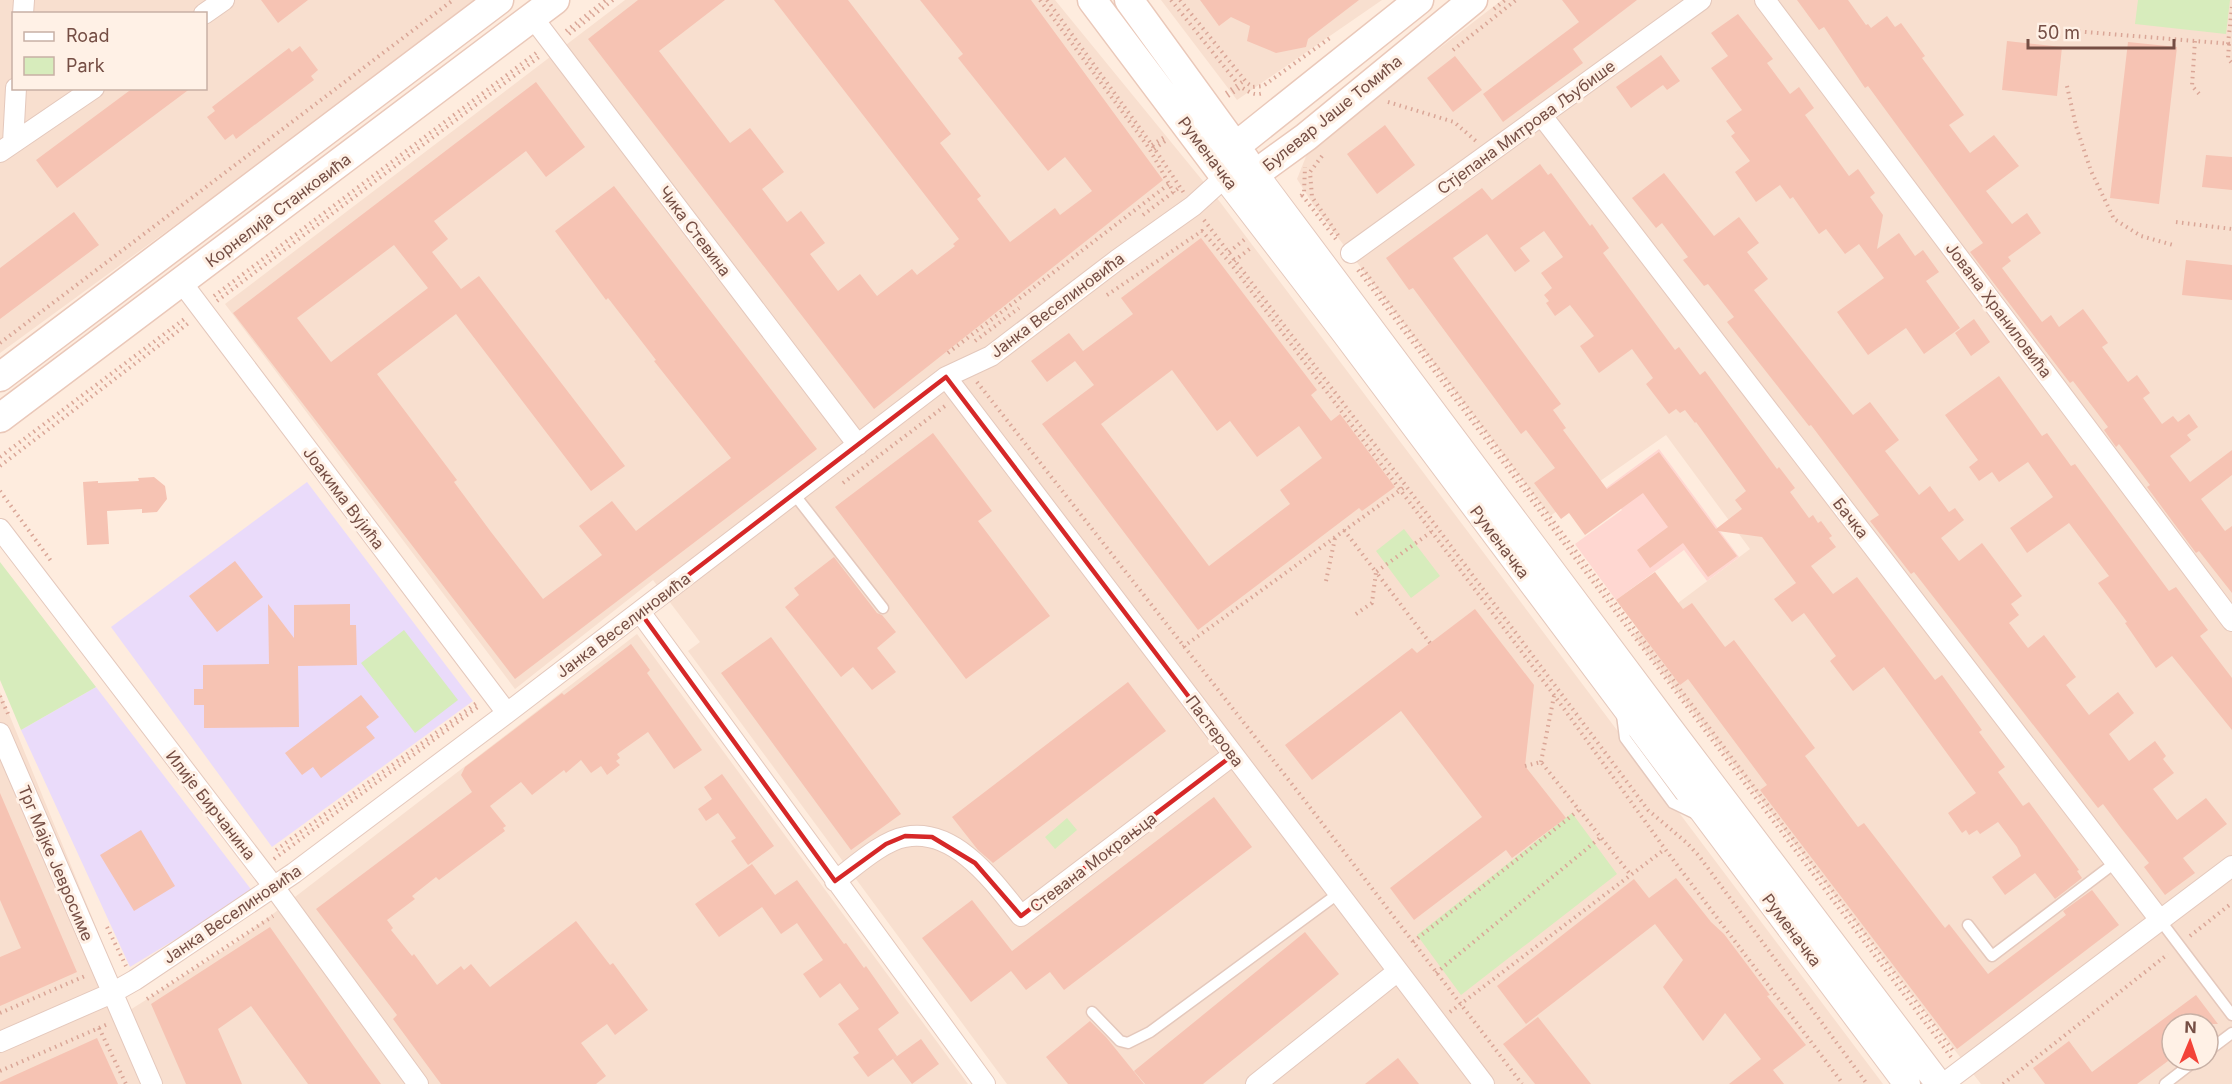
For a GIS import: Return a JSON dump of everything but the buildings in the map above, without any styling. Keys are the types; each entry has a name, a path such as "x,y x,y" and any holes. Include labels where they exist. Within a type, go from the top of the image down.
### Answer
{"main road":[{"path":"0,376 499,0"},
{"name":"Корнелија Станковића","path":"0,418 555,0"},
{"name":"Руменачка","path":"1092,0 1225,177"},
{"name":"Руменачка","path":"1129,0 1255,174"},
{"name":"Булевар Јаше Томића","path":"1236,146 1419,0"},
{"name":"Булевар Јаше Томића","path":"1225,177 1255,174 1306,137 1473,0"},
{"path":"1225,177 1229,156 1236,146"}],"street":[{"path":"207,12 224,0"},
{"name":"Стјепана Митрова Љубише","path":"1350,257 1701,0"},
{"name":"Јована Храниловића","path":"1765,0 2232,621"},
{"name":"Чика Стевина","path":"532,18 858,445"},
{"path":"7,148 16,90"},
{"path":"7,148 91,90"},
{"name":"Бачка","path":"1542,116 2160,920"},
{"name":"Руменачка","path":"1255,174 1675,735 1941,1084"},
{"name":"Руменачка","path":"1225,177 1344,332 1707,820 1907,1084"},
{"name":"Јанка Веселиновића","path":"0,1042 112,993 140,977 274,887 507,713 946,377 991,356 1117,260 1193,206 1225,177"},
{"name":"Јоакима Вујића","path":"182,283 507,713"},
{"name":"Пастерова","path":"946,377 1484,1084"},
{"name":"Илије Бирчанина","path":"0,530 274,887 418,1084"},
{"path":"640,612 985,1084"},
{"name":"Трг Мајке Јевросиме","path":"5,727 112,993 152,1084"},
{"name":"Стевана Мокрањца","path":"835,881 886,844 905,836 932,837 956,848 975,863 1021,916 1233,755"},
{"path":"1941,1084 2232,866"},
{"path":"1256,1084 1398,971"}],"lane":[{"path":"794,494 883,608"},
{"path":"1968,925 1992,956 2116,862"},
{"path":"1092,1012 1120,1041 1128,1043 1150,1032 1339,893"},
{"path":"2160,920 2232,1015"},
{"path":"2164,1084 2180,1072"}],"path":[{"path":"0,343 453,0"},
{"path":"552,44 606,0"},
{"path":"0,466 202,309 613,0"},
{"path":"1040,0 1149,148 1174,193"},
{"path":"1047,0 1193,206 1648,810 1699,856 1868,1084"},
{"path":"1171,0 1241,87 1250,93 1262,94 1285,78"},
{"path":"1180,0 1247,83 1253,87 1263,86 1337,33"},
{"path":"2232,7 2228,59 2232,63"},
{"path":"2073,31 2230,44"},
{"path":"2195,40 2192,86 2202,97"},
{"path":"2067,86 2076,126 2091,171 2114,219 2140,236 2173,245"},
{"path":"1210,109 1241,87"},
{"path":"1388,102 1454,122 1490,153"},
{"path":"1154,149 1187,125"},
{"path":"1322,156 1310,172 1312,197 1350,257 1963,1068"},
{"path":"1302,195 1963,1068"},
{"path":"2176,222 2232,229"},
{"path":"1202,231 1231,264 1554,695 1665,849 1843,1084"},
{"path":"0,457 202,309"},
{"path":"976,382 1302,797 1521,1084"},
{"path":"1183,648 1406,486"},
{"path":"1344,530 1430,643"},
{"path":"1353,616 1372,603 1376,572 1431,532"},
{"path":"1326,581 1335,536"},
{"path":"273,860 493,695"},
{"path":"1554,695 1541,762 1630,874"},
{"path":"0,696 5,727"},
{"path":"1525,766 1541,762"},
{"path":"1413,942 1579,810"},
{"path":"1436,973 1601,837"},
{"path":"1437,1022 1665,849"},
{"path":"2003,1084 2232,903"},
{"path":"147,999 272,914 279,924"},
{"path":"105,922 130,972"},
{"path":"99,1028 126,1084"}],"highlighted area":[{"path":"946,377 1233,755 1021,916 975,863 932,837 905,836 886,844 835,881 640,612"}],"shaded area":[{"path":"0,0 483,0 0,353"},
{"path":"625,0 1055,0 1220,202 1883,1084 1007,1084 688,651 700,642 653,580 515,689 225,304"},
{"path":"1161,0 1382,0 1237,100"},
{"path":"1502,0 2232,0 2232,1084 1981,1084 1634,636 1750,549 1666,435 1550,516 1314,206 1297,179 1309,149"},
{"path":"1659,449 1739,557 1707,581 1684,550 1616,600 1575,544 1622,510 1606,488"},
{"path":"307,482 473,701 272,847 111,627"},
{"path":"637,634 968,1084 0,1084 0,692 130,1010 234,944"},
{"path":"96,687 253,892 130,967 21,730"}],"green space":[{"path":"2138,0 2230,0 2226,34 2135,24"},
{"path":"1404,529 1440,576 1411,598 1376,551"},
{"path":"0,562 96,687 21,730 0,680"},
{"path":"404,630 458,700 415,733 361,663"},
{"path":"1572,813 1617,874 1461,995 1417,935"},
{"path":"1067,818 1077,830 1055,849 1045,837"}]}
